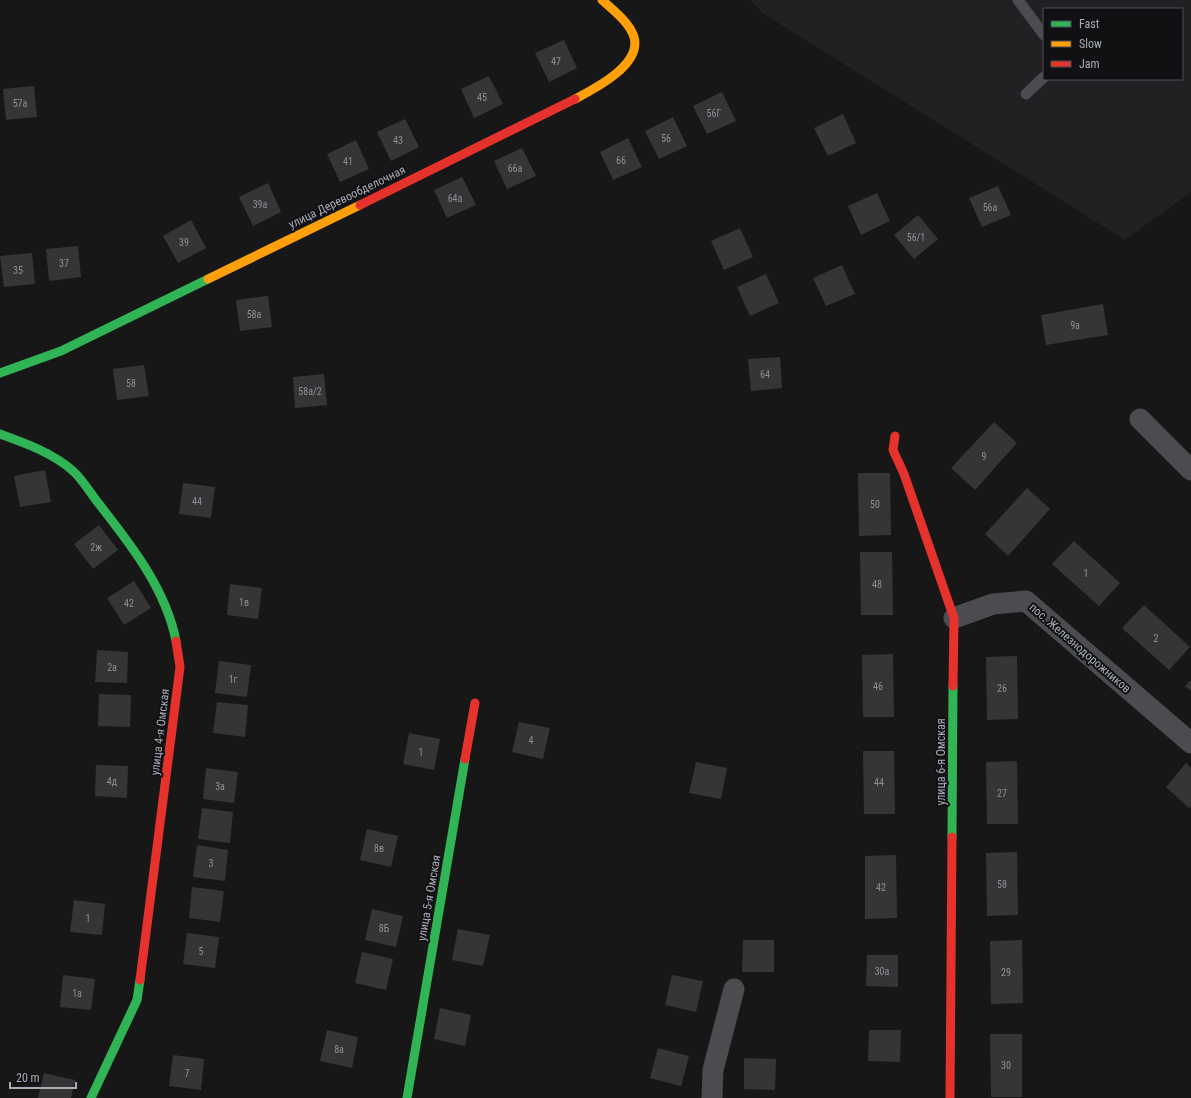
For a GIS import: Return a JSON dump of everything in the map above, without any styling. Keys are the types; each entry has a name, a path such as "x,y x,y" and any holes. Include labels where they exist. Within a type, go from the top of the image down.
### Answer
{"street":[{"name":"улица Деревообделочная","path":"0,373 75,345 560,107 613,78 633,55 635,39 627,24 602,0"},
{"path":"1140,419 1191,470"},
{"name":"улица 4-я Омская","path":"0,434 36,448 73,471 125,537 150,576 167,608 176,639 180,667 137,1000 91,1098"},
{"name":"улица 6-я Омская","path":"895,436 893,450 904,474 954,618 950,1098"},
{"name":"пос. Железнодорожников","path":"954,618 993,604 1026,601 1191,744"},
{"name":"улица 5-я Омская","path":"407,1098 475,703"},
{"path":"712,1098 713,1070 734,989"}],"lane":[{"path":"1018,0 1043,34"},
{"path":"1026,94 1043,79"}],"shaded area":[{"path":"751,0 1191,0 1191,192 1125,240 762,13"}],"building":[{"path":"564,40 577,68 549,82 535,53"},
{"path":"489,76 503,104 474,118 461,89"},
{"path":"34,86 37,117 6,120 3,89"},
{"path":"722,92 736,121 707,134 693,106"},
{"path":"843,114 856,143 828,156 814,128"},
{"path":"673,117 687,146 659,159 645,131"},
{"path":"405,119 419,147 391,161 377,132"},
{"path":"628,138 642,167 613,180 600,152"},
{"path":"356,140 369,169 340,182 327,154"},
{"path":"522,148 536,176 507,189 494,161"},
{"path":"462,177 476,205 447,218 434,190"},
{"path":"268,183 281,212 253,226 239,197"},
{"path":"998,186 1011,215 982,227 969,198"},
{"path":"877,193 890,221 861,235 848,206"},
{"path":"918,215 938,239 914,259 894,235"},
{"path":"191,220 206,248 178,263 163,236"},
{"path":"740,228 753,257 724,270 711,241"},
{"path":"78,246 81,277 49,281 46,249"},
{"path":"32,253 35,284 4,287 0,256"},
{"path":"842,265 855,294 826,306 813,278"},
{"path":"766,274 779,303 750,316 737,287"},
{"path":"268,296 272,327 240,331 236,300"},
{"path":"1103,304 1108,335 1046,345 1041,315"},
{"path":"780,357 782,388 751,391 748,359"},
{"path":"144,365 149,396 117,400 113,369"},
{"path":"324,374 327,405 295,408 293,377"},
{"path":"994,422 1017,443 975,490 951,468"},
{"path":"45,470 51,502 20,507 14,476"},
{"path":"858,473 890,473 891,535 859,536"},
{"path":"183,483 215,487 211,518 179,514"},
{"path":"1027,488 1050,509 1008,556 985,534"},
{"path":"99,525 118,550 93,569 74,544"},
{"path":"1074,541 1120,583 1099,606 1052,564"},
{"path":"860,552 892,552 893,615 861,615"},
{"path":"134,581 151,608 124,625 107,598"},
{"path":"230,584 262,588 258,619 227,615"},
{"path":"1144,605 1190,647 1169,670 1122,628"},
{"path":"97,650 128,652 127,683 95,682"},
{"path":"893,654 894,717 863,717 862,655"},
{"path":"1017,656 1018,719 987,720 986,657"},
{"path":"219,661 251,665 247,697 215,693"},
{"path":"1191,680 1191,691 1185,686"},
{"path":"99,694 131,695 130,727 98,726"},
{"path":"217,702 248,705 245,737 213,733"},
{"path":"519,722 550,728 543,759 512,752"},
{"path":"409,733 440,739 434,770 403,764"},
{"path":"863,751 894,751 895,814 864,814"},
{"path":"1017,761 1018,824 987,824 986,762"},
{"path":"696,762 727,768 721,799 689,793"},
{"path":"1186,763 1191,768 1191,806 1189,808 1166,787"},
{"path":"96,765 128,766 127,798 95,796"},
{"path":"206,768 238,772 234,803 203,799"},
{"path":"202,808 233,812 230,843 198,839"},
{"path":"367,829 398,836 391,867 360,860"},
{"path":"197,845 228,850 225,881 193,877"},
{"path":"1017,852 1018,915 987,916 986,853"},
{"path":"896,855 897,918 865,919 865,856"},
{"path":"192,887 224,891 220,922 189,918"},
{"path":"74,900 105,904 102,935 70,932"},
{"path":"372,909 403,916 396,947 365,940"},
{"path":"458,929 490,935 483,966 452,960"},
{"path":"187,933 219,937 215,968 183,964"},
{"path":"743,940 774,940 774,972 742,972"},
{"path":"1022,940 1023,1003 991,1004 990,941"},
{"path":"362,952 393,959 386,990 355,983"},
{"path":"867,955 898,955 898,987 866,986"},
{"path":"63,975 95,979 91,1010 60,1007"},
{"path":"672,975 703,981 696,1012 665,1005"},
{"path":"440,1008 471,1015 465,1046 434,1039"},
{"path":"327,1030 358,1037 352,1068 320,1061"},
{"path":"869,1030 901,1030 900,1062 868,1061"},
{"path":"990,1034 1022,1034 1022,1097 991,1097"},
{"path":"658,1048 689,1056 681,1086 650,1078"},
{"path":"173,1055 204,1059 201,1090 169,1086"},
{"path":"744,1058 776,1059 775,1090 744,1089"},
{"path":"44,1073 75,1080 71,1098 38,1098"}],"traffic: fast":[{"path":"0,373 61,351 208,279"},
{"path":"0,434 29,445 57,459 73,471 80,479 146,568 164,603 176,641"},
{"path":"952,837 953,686"},
{"path":"407,1098 465,759"},
{"path":"91,1098 137,1000 140,980"}],"traffic: slow":[{"path":"575,99 615,75 631,57 635,47 634,37 628,26 602,0"},
{"path":"208,279 360,205"}],"traffic: jam":[{"path":"360,205 575,99"},
{"path":"895,436 893,450 904,474 954,618 953,686"},
{"path":"140,980 180,667 176,641"},
{"path":"465,759 475,703"},
{"path":"950,1098 952,837"}]}
